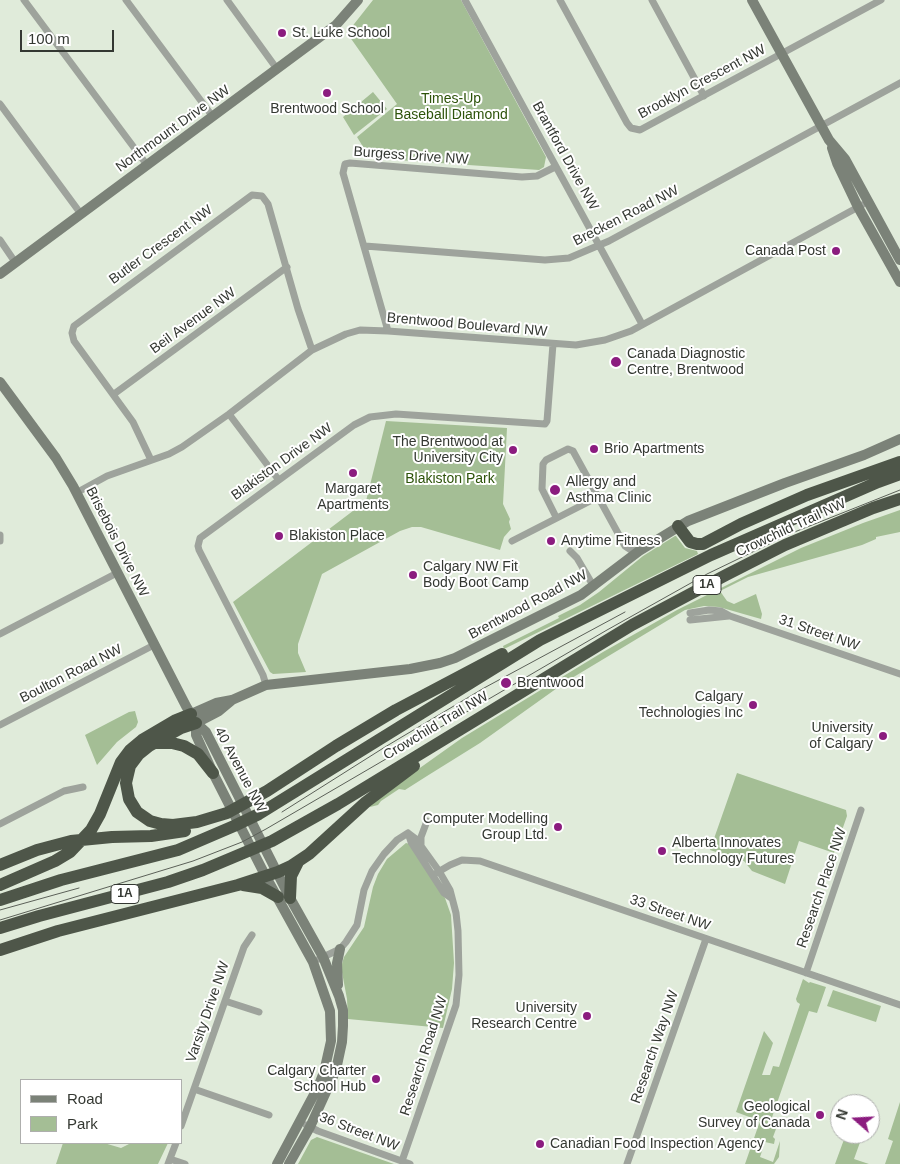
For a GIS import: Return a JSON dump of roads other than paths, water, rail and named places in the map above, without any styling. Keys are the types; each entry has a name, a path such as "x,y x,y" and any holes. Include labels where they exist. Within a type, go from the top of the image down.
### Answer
{"highway":[{"path":"678,526 690,542 703,544 741,524 807,495 900,462"},
{"name":"Crowchild Trail NW","path":"256,807 282,800 540,640 712,555 900,474"},
{"name":"Crowchild Trail NW","path":"0,928 168,882 203,870 272,841 338,804 632,626 726,575 837,522 900,499"},
{"path":"0,865 37,850 72,841 178,833 230,819 256,807 336,746 396,710 508,651 540,640"},
{"path":"194,719 154,743 135,758 127,774 127,795 137,812 156,823 173,825 230,819"},
{"path":"0,885 55,861 70,852 91,830 100,814 121,762 130,750 142,740 176,720 194,719"},
{"path":"4,950 58,931 272,875 298,862 366,802 436,750 444,739"},
{"path":"154,743 172,743 184,746 198,754 213,773"},
{"name":"1A","path":"0,900 61,880 178,850 230,819"},
{"path":"238,885 262,888 284,897 298,862"}],"street":[{"path":"24,0 147,165"},
{"path":"126,0 213,117"},
{"path":"227,0 277,69"},
{"name":"Northmount Drive NW","path":"0,274 336,25 358,0"},
{"name":"Brantford Drive NW","path":"465,0 642,324"},
{"name":"Brooklyn Crescent NW","path":"560,0 626,123 632,128 640,130 881,0"},
{"path":"652,0 704,96"},
{"path":"752,0 829,140 837,163 900,260"},
{"name":"Brecken Road NW","path":"365,246 551,260 570,258 600,246 900,82"},
{"path":"0,104 81,214"},
{"name":"Burgess Drive NW","path":"388,331 343,173 345,164 522,177 537,176 555,167"},
{"name":"Butler Crescent NW","path":"151,460 133,422 74,341 72,333 74,326 247,197 256,194 265,199 312,350"},
{"path":"863,204 900,282"},
{"name":"Brentwood Boulevard NW","path":"76,493 107,476 182,448 312,350 346,334 360,330 388,331 553,344 592,343 619,336 863,204"},
{"path":"0,240 16,262"},
{"name":"Beil Avenue NW","path":"114,394 287,267"},
{"name":"Blakiston Drive NW","path":"266,685 198,546 200,538 354,424 379,415 396,414 545,424 547,421 553,344"},
{"name":"Brisebois Drive NW","path":"0,382 56,458 194,719"},
{"path":"229,414 278,479"},
{"name":"Brentwood Road NW","path":"194,719 216,703 232,700 266,685 410,669 440,663 496,639 560,607 594,587 639,551 678,526 733,503 864,455 900,439"},
{"path":"556,517 542,488 543,464 546,460 566,449 573,451 625,546 631,550 639,551"},
{"path":"512,541 598,497"},
{"path":"0,535 0,541"},
{"path":"570,551 577,558 594,587"},
{"path":"0,634 117,573"},
{"name":"31 Street NW","path":"690,616 730,616 900,674"},
{"name":"Boulton Road NW","path":"0,725 154,645"},
{"name":"40 Avenue NW","path":"194,719 196,735 213,773 284,897 323,957 343,1010 344,1026 340,1057 330,1086 289,1164"},
{"name":"40 Avenue NW","path":"194,719 206,732 272,875"},
{"path":"0,824 64,791 83,787"},
{"name":"Research Place NW","path":"806,973 861,810"},
{"path":"421,846 427,821"},
{"path":"339,996 336,968 340,949 357,925 364,890 372,871 390,847 408,832"},
{"name":"Research Road NW","path":"408,832 421,846 436,873"},
{"name":"Research Road NW","path":"406,1163 456,1005 459,975 456,912 450,890 411,842 408,832"},
{"name":"33 Street NW","path":"436,873 462,860 480,861 900,1005"},
{"name":"40 Avenue NW","path":"277,1164 324,1072 329,1057 331,1041 330,1011 313,962 284,897"},
{"name":"Varsity Drive NW","path":"182,1123 244,947 252,935"},
{"name":"Research Way NW","path":"627,1164 706,939"},
{"path":"313,962 340,949"},
{"path":"225,1001 259,1012"},
{"path":"194,1089 269,1116"},
{"name":"36 Street NW","path":"300,1121 318,1132 406,1163"},
{"path":"176,1144 169,1161 185,1164"}],"tram line":[{"path":"0,920 193,861 242,842 707,574 792,533 900,490"},
{"path":"282,812 385,747 484,688 625,612"},
{"path":"0,910 79,888"}],"place":[{"name":"St. Luke School","path":"282,33"},
{"name":"Brentwood School","path":"327,93"},
{"name":"Canada Post","path":"836,251"},
{"name":"Canada Diagnostic Centre, Brentwood","path":"616,362"},
{"name":"Brio Apartments","path":"594,449"},
{"name":"The Brentwood at University City","path":"513,450"},
{"name":"Margaret Apartments","path":"353,473"},
{"name":"Allergy and Asthma Clinic","path":"555,490"},
{"name":"Blakiston Place","path":"279,536"},
{"name":"Anytime Fitness","path":"551,541"},
{"name":"Calgary NW Fit Body Boot Camp","path":"413,575"},
{"name":"Brentwood","path":"506,683"},
{"name":"Calgary Technologies Inc","path":"753,705"},
{"name":"University of Calgary","path":"883,736"},
{"name":"Computer Modelling Group Ltd.","path":"558,827"},
{"name":"Alberta Innovates Technology Futures","path":"662,851"},
{"name":"University Research Centre","path":"587,1016"},
{"name":"Calgary Charter School Hub","path":"376,1079"},
{"name":"Geological Survey of Canada","path":"820,1115"},
{"name":"Canadian Food Inspection Agency","path":"540,1144"}],"park label":[{"name":"Times-Up Baseball Diamond","path":"451,108"},
{"name":"Blakiston Park","path":"450,479"}]}
